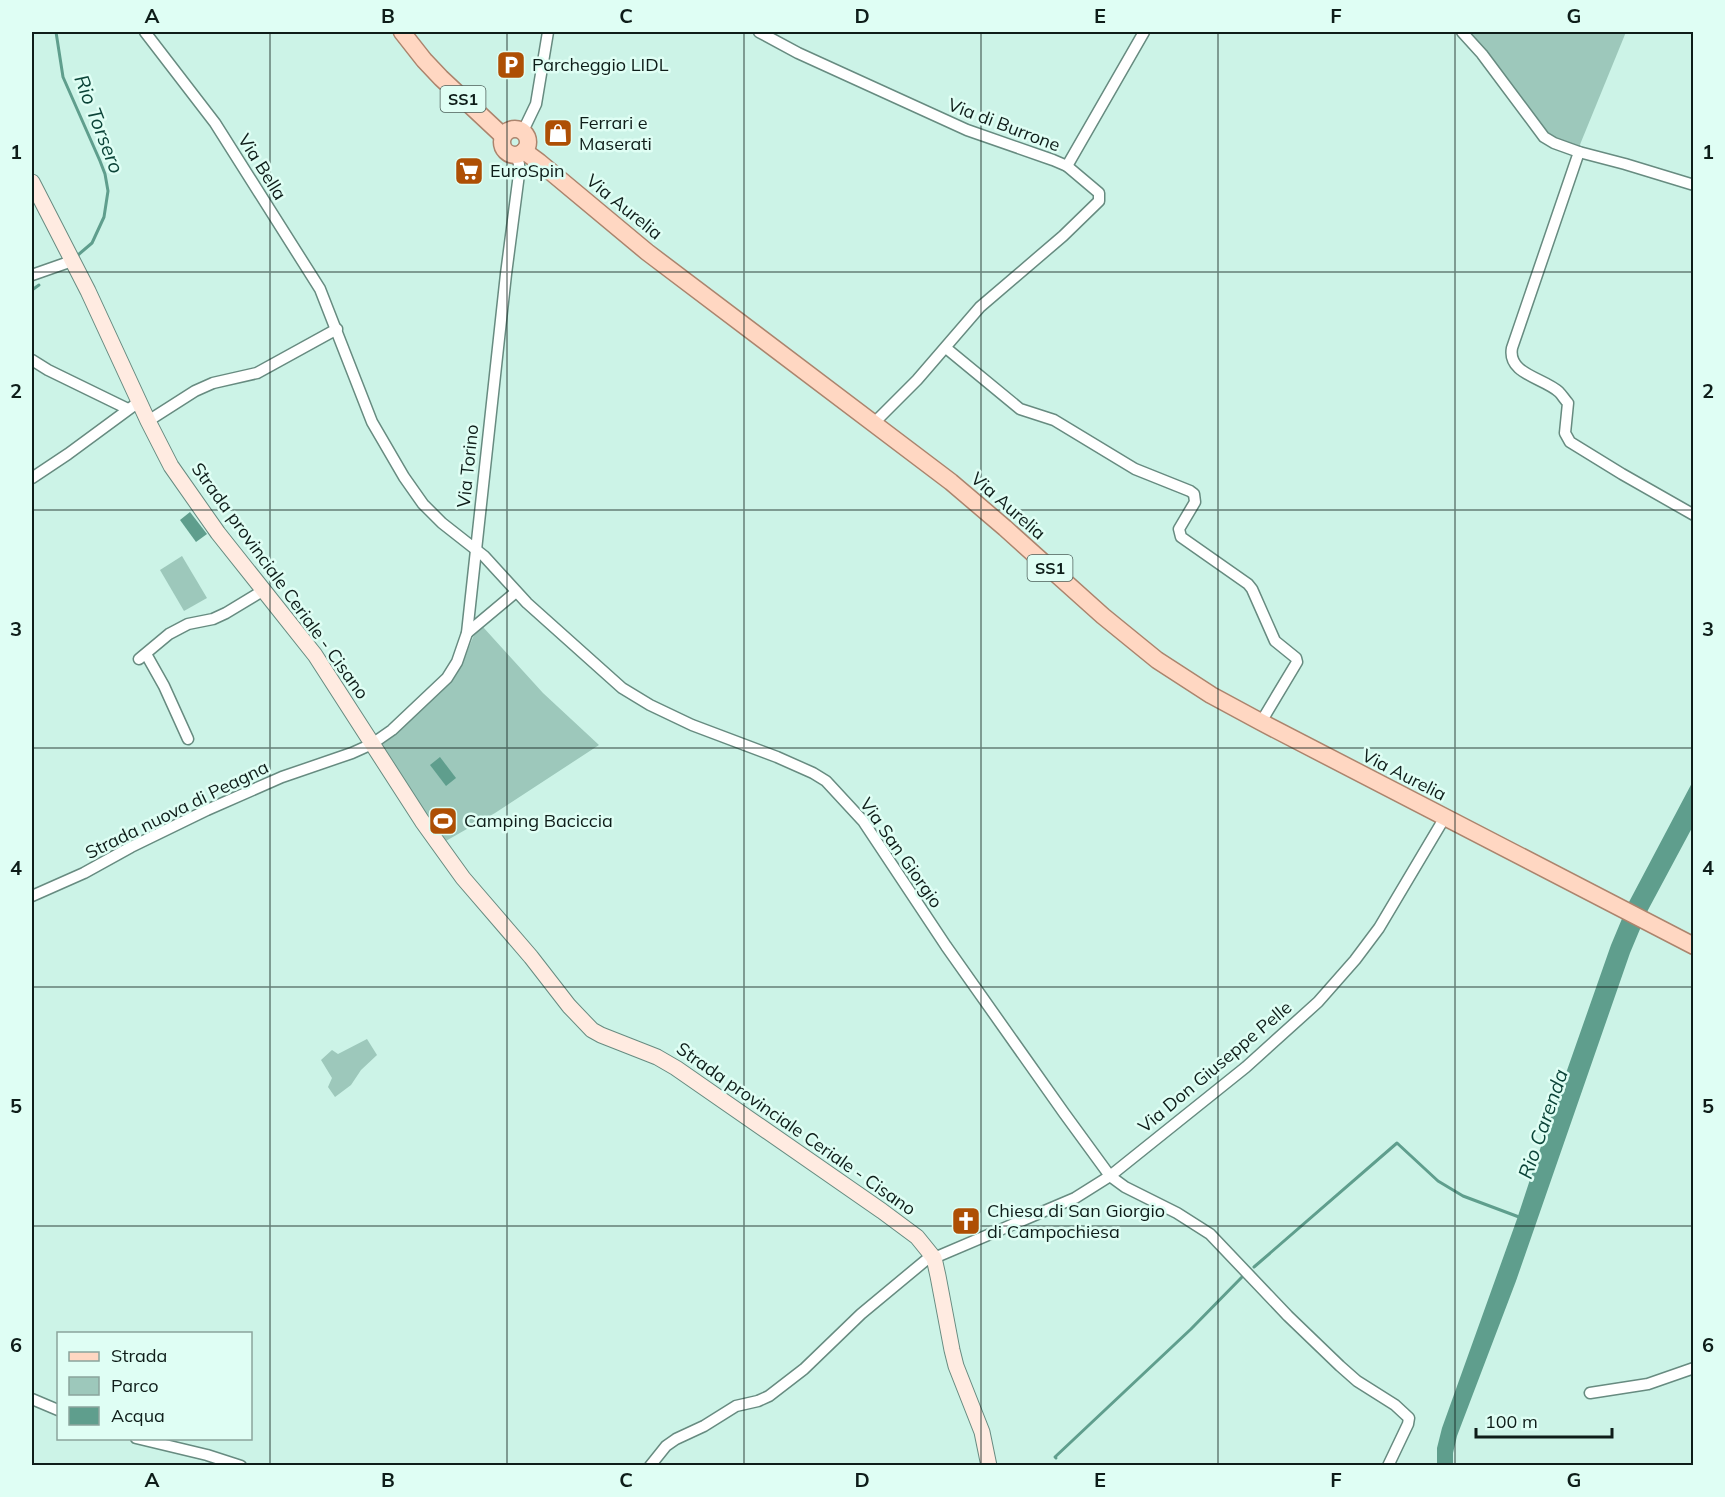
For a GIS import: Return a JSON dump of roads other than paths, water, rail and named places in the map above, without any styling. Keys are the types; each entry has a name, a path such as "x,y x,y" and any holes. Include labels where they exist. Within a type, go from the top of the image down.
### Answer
{"main road":[{"name":"Via Aurelia","path":"402,32 441,78 503,136 504,149 511,154 520,153 539,162 647,252 960,490 1103,616 1157,660 1211,696 1694,946"},
{"path":"503,136 514,128 523,131 528,139 526,148 520,153"},
{"name":"Strada provinciale Ceriale - Cisano","path":"32,182 109,333 134,405 148,421 171,466 218,533 315,655 422,821 463,878 531,957 569,1006 592,1030 657,1057 676,1068 882,1211 917,1237 934,1258 956,1366 982,1432 989,1466"}],"street":[{"name":"Via Bella","path":"145,32 214,123 320,289 372,422 404,477 423,504 442,523 476,549"},
{"path":"523,131 536,104 548,32"},
{"name":"Via di Burrone","path":"759,32 798,53 967,130 1067,166 1098,190 1100,196 1099,201 1063,236 980,307 918,380 874,423"},
{"path":"1067,166 1144,32"},
{"path":"1462,32 1482,54 1544,137 1579,152 1694,185"},
{"path":"1579,152 1512,348 1512,358 1517,367 1558,391 1568,403 1565,433 1570,442 1694,515"},
{"name":"Via Torino","path":"372,744 392,730 447,678 457,662 467,633 520,153"},
{"path":"32,275 72,261"},
{"path":"148,421 195,391 213,383 257,373 337,329"},
{"path":"946,348 1020,408 1054,420 1135,469 1190,490 1195,497 1195,502 1179,529 1181,537 1248,584 1275,641 1296,658 1297,662 1260,722"},
{"path":"32,360 48,370 134,405"},
{"path":"32,478 69,454 134,405"},
{"name":"Via San Giorgio","path":"476,549 516,592 622,688 650,705 692,725 777,757 826,781 863,821 952,955 1110,1176"},
{"path":"188,739 164,686 143,657 169,634 188,624 220,616 264,590"},
{"path":"467,633 516,592"},
{"name":"Strada nuova di Peagna","path":"32,896 84,873 207,810 282,777 372,744"},
{"name":"Via Don Giuseppe Pelle","path":"650,1466 666,1446 676,1439 704,1426 736,1406 769,1396 804,1369 861,1314 926,1260 1076,1198 1110,1176 1246,1067 1318,1002 1355,960 1379,928 1444,817"},
{"path":"1110,1176 1125,1187 1177,1213 1210,1234 1288,1316 1340,1366 1408,1418 1408,1424 1388,1466"},
{"path":"1590,1394 1648,1384 1694,1368"},
{"path":"32,1399 57,1410"},
{"path":"144,1440 241,1466"}],"water":[{"path":"190,512 207,534 196,542 180,520"},
{"path":"440,757 456,778 446,786 430,765"},
{"path":"1693,781 1693,826 1648,910 1630,953 1516,1281 1457,1436 1453,1465 1437,1466 1437,1448 1442,1428 1611,945 1629,902"}],"waterway":[{"name":"Rio Torsero","path":"56,32 63,77 100,161 108,191 104,217 92,243 78,255"},
{"name":"Rio Torsero","path":"32,290 39,285"},
{"path":"1254,1267 1397,1143 1438,1181 1463,1196 1519,1217"},
{"path":"1056,1458 1243,1276"}],"place":[{"name":"Parcheggio LIDL","path":"511,65"},
{"name":"Ferrari e Maserati","path":"558,133"},
{"name":"EuroSpin","path":"469,171"},
{"name":"Camping Baciccia","path":"443,821"},
{"name":"Chiesa di San Giorgio di Campochiesa","path":"966,1221"}],"water label":[{"name":"Rio Carenda","path":"1543,1124"}]}
